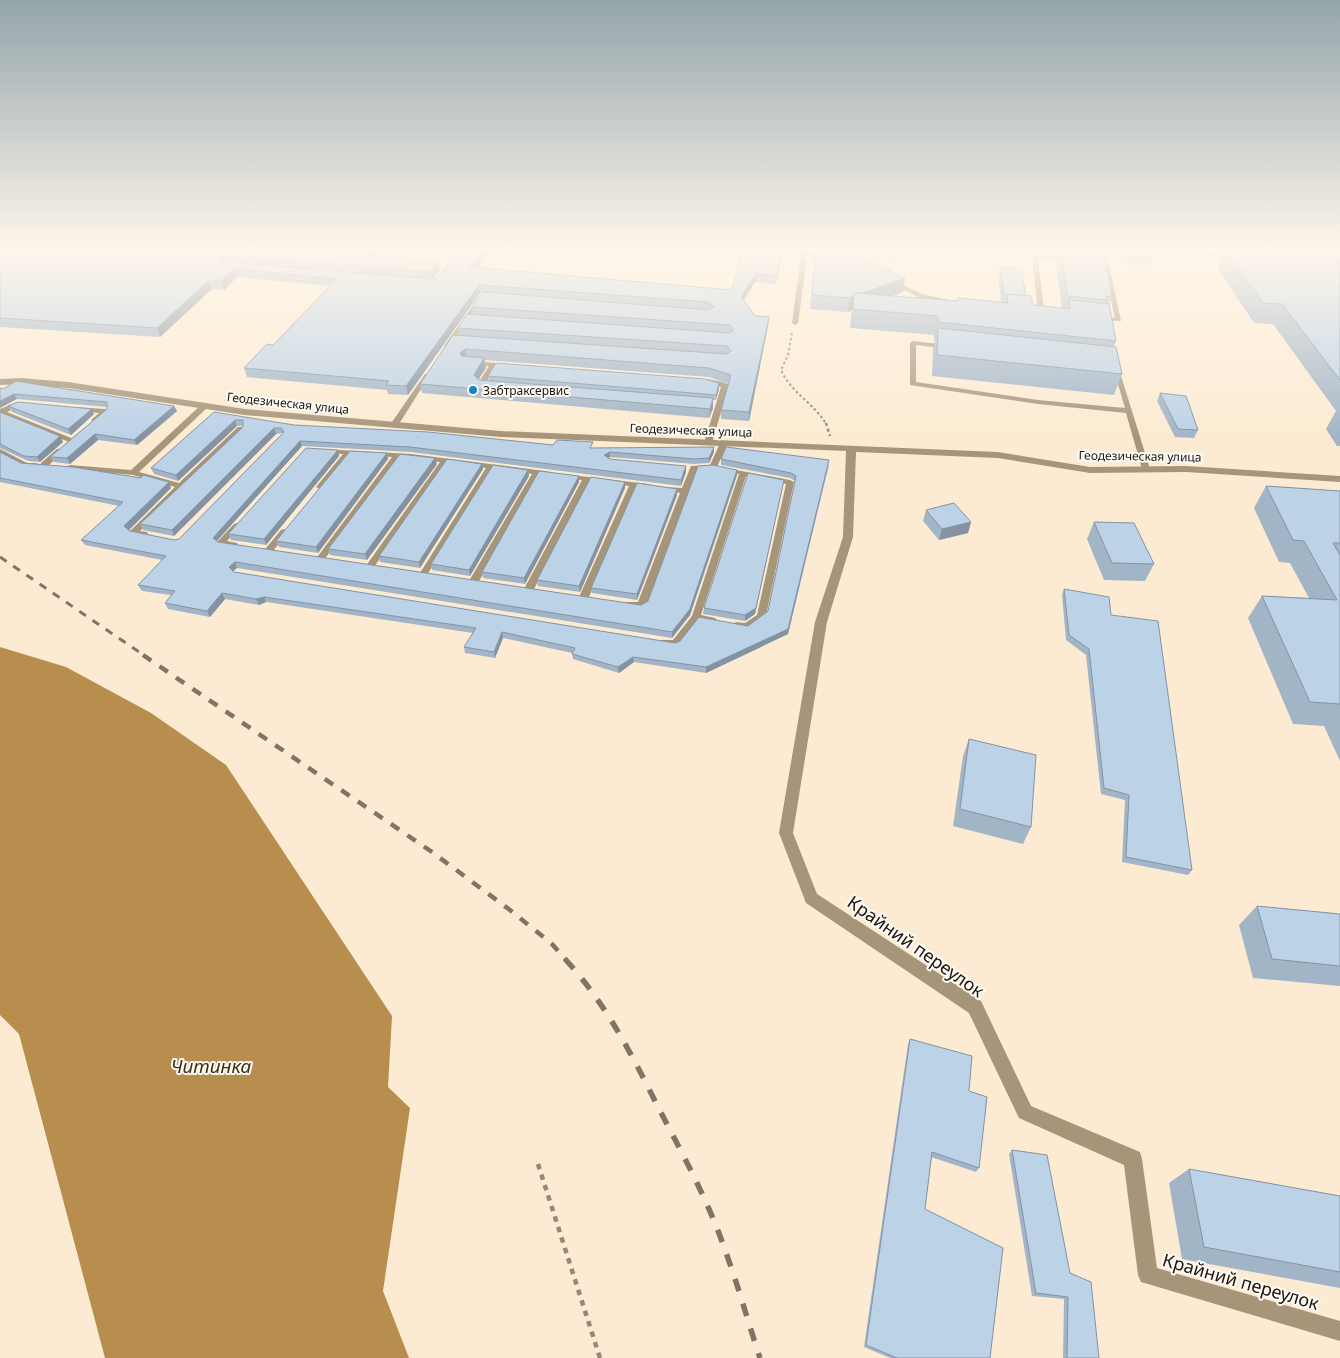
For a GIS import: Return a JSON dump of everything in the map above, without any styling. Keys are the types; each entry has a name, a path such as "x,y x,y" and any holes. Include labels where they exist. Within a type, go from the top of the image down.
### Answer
{"street":[{"name":"Геодезическая улица","path":"0,382 43,382 245,412 501,434 998,455 1090,470 1186,469 1340,479"},
{"name":"Крайний переулок","path":"851,449 848,537 821,622 786,833 811,898 975,1007 1025,1112 1133,1159 1148,1275 1340,1331"}],"lane":[{"path":"441,355 471,310"},
{"path":"795,323 797,310"},
{"path":"1090,317 1119,320 1117,310"},
{"path":"1032,311 1051,313"},
{"path":"466,319 476,320"},
{"path":"451,340 461,341"},
{"path":"952,347 913,344 912,384 1038,402 1129,411"},
{"path":"466,362 513,366"},
{"path":"1105,363 1115,364 1146,470"},
{"path":"491,386 481,385 494,365"},
{"path":"394,425 430,371"},
{"path":"700,380 710,381 709,384 725,385 708,443"},
{"path":"709,403 719,404"},
{"path":"0,412 20,404 30,404"},
{"path":"133,473 205,406"},
{"path":"67,408 105,411 85,428"},
{"path":"0,412 76,437 44,465"},
{"path":"150,536 133,532 241,429"},
{"path":"712,467 724,443"},
{"path":"314,450 445,460 685,491"},
{"path":"0,452 25,465 54,466"},
{"path":"312,498 349,452"},
{"path":"331,559 317,557 398,455"},
{"path":"361,564 375,566 445,460"},
{"path":"424,573 491,466"},
{"path":"64,467 133,473 180,486"},
{"path":"622,603 641,606 685,491 689,467 712,467 790,482 761,616 746,627 696,617"},
{"path":"475,581 537,472"},
{"path":"656,641 675,644 696,617 743,473"},
{"path":"529,589 587,479"},
{"path":"584,597 633,485"},
{"path":"240,546 221,543 241,522"},
{"path":"260,549 273,551 288,528"}],"path":[{"path":"795,323 790,338 789,354 781,370 784,380 819,412 828,423 830,448"},
{"path":"538,1164 600,1358"}],"water":[{"name":"Читинка","path":"0,647 66,667 151,713 226,765 392,1016 388,1087 410,1108 383,1291 409,1358 105,1358 19,1034 0,1015"}],"building":[{"path":"0,310 176,310 157,328 0,318"},
{"path":"307,310 461,310 406,386 386,385 389,381 244,368 267,344 273,345"},
{"path":"520,310 751,310 755,316 769,317 749,412 721,410 731,375 709,368 465,349 460,353 462,356 484,358 474,375 479,380 713,398 710,409 420,384 453,335 726,354 731,351 727,346 458,328 467,314 729,333 734,330 730,325"},
{"path":"870,310 1110,310 1116,341 938,322 938,316"},
{"path":"1287,310 1340,310 1340,380"},
{"path":"938,328 1116,347 1122,374 937,355"},
{"path":"496,363 705,379 719,383 716,395 488,376"},
{"path":"16,381 174,406 134,440 95,434 67,458 50,457 107,409 107,402 14,394 0,401 0,388 3,389"},
{"path":"1160,393 1186,396 1198,430 1178,429"},
{"path":"18,402 92,409 68,429 8,406"},
{"path":"0,412 60,436 37,457 24,456 0,444"},
{"path":"214,412 294,425 428,432 553,445 557,440 593,442 590,448 714,447 709,458 694,459 610,452 604,455 610,459 686,466 681,480 410,447 300,441 213,538 218,542 641,605 648,601 698,466 713,465 737,470 690,609 672,632 235,562 229,567 234,572 675,643 680,641 699,617 748,626 768,611 796,476 791,473 721,459 726,447 829,460 788,629 706,667 633,657 618,667 572,654 575,648 502,632 494,652 464,647 476,628 264,597 256,599 222,593 207,611 165,603 175,591 138,585 166,556 81,540 123,502 0,478 0,452 21,463 73,467 141,478 143,475 169,482 124,526 130,531 174,540 179,539 284,432 281,428 274,428 172,530 140,524 243,427 243,420 235,420 176,475 151,468"},
{"path":"306,448 338,450 264,539 228,534"},
{"path":"350,451 387,453 316,547 276,541"},
{"path":"400,454 435,458 365,554 328,549"},
{"path":"447,459 482,464 419,562 379,556"},
{"path":"493,465 528,470 469,570 431,564"},
{"path":"539,471 579,476 524,578 482,572"},
{"path":"748,473 784,480 756,608 745,615 704,608"},
{"path":"591,477 625,482 579,586 537,580"},
{"path":"637,483 677,489 637,594 591,588"},
{"path":"1266,486 1340,491 1340,543 1333,543 1340,555 1340,704 1310,702 1262,596 1337,600 1304,541 1293,540"},
{"path":"954,503 971,522 942,529 926,510"},
{"path":"1094,522 1134,523 1154,564 1112,563"},
{"path":"1064,589 1109,597 1111,615 1158,621 1192,870 1126,857 1129,795 1104,788 1089,649 1069,635"},
{"path":"969,739 1036,755 1031,827 960,809"},
{"path":"1257,906 1340,914 1340,966 1272,959"},
{"path":"910,1039 972,1056 969,1091 987,1097 979,1168 932,1152 925,1209 1003,1248 990,1358 897,1358 866,1345"},
{"path":"1012,1150 1047,1155 1070,1273 1091,1282 1099,1358 1067,1358 1068,1297 1036,1293"},
{"path":"1189,1169 1340,1196 1340,1272 1204,1247"}],"railway":[{"path":"0,557 145,656"},
{"path":"143,655 432,852 510,910 552,944 566,960"},
{"path":"565,959 591,991 614,1026 635,1062 692,1173 718,1230 760,1358"}],"place":[{"name":"Забтраксервис","path":"473,390"}]}
